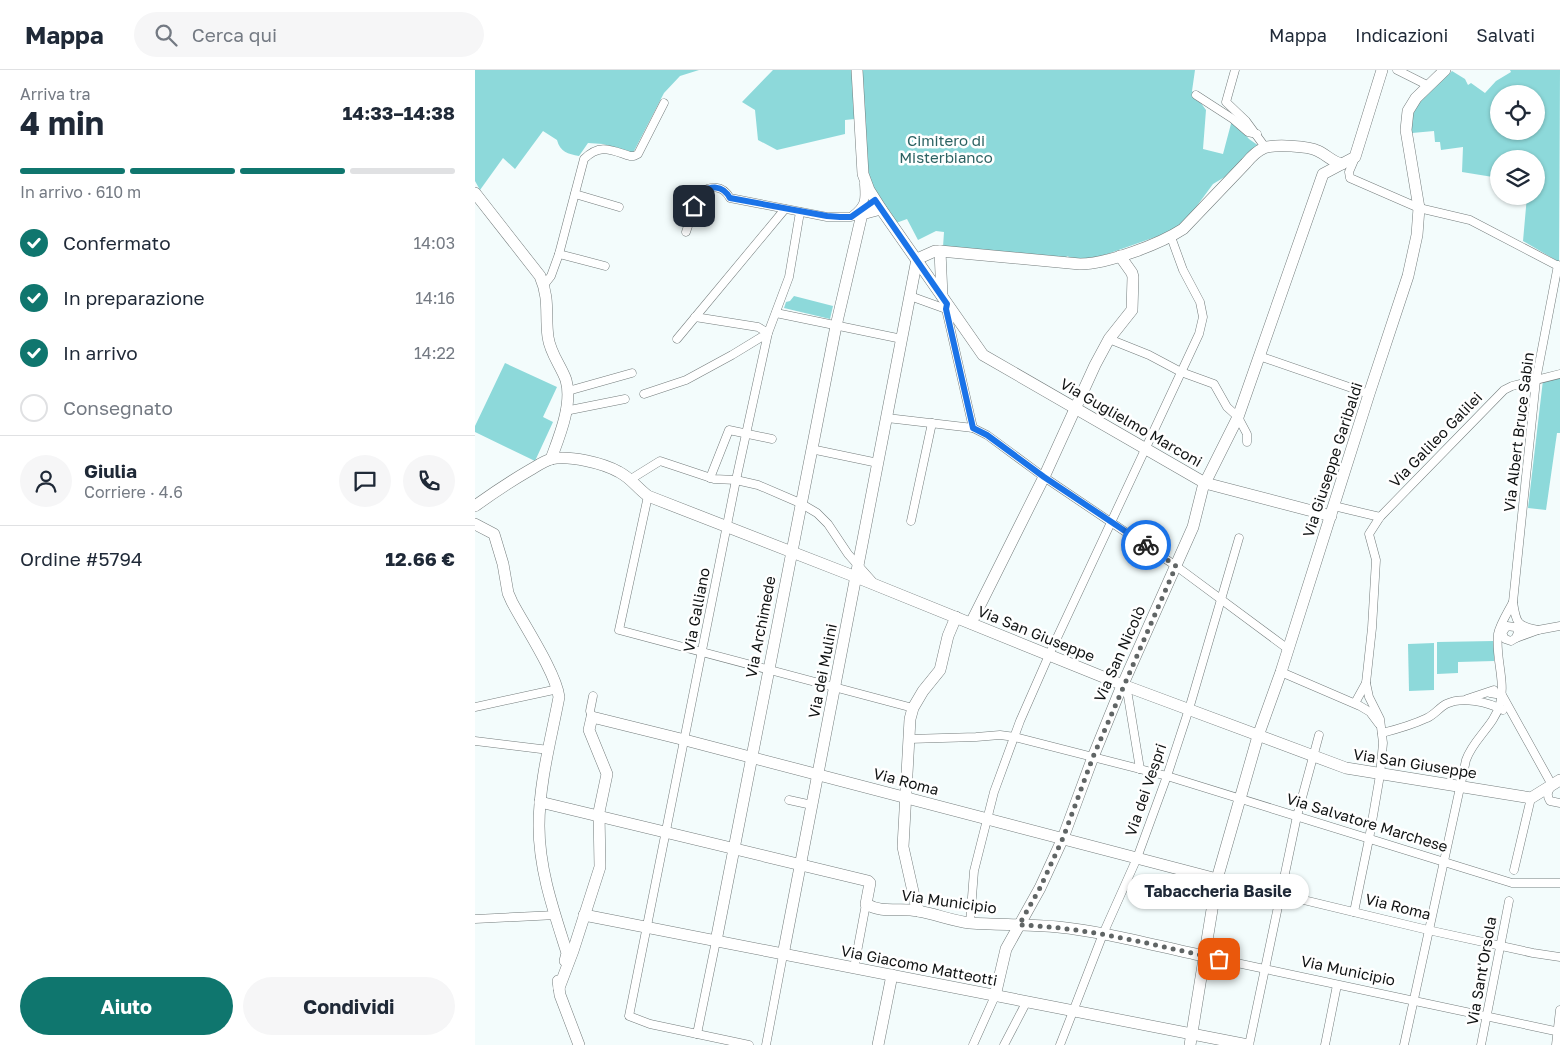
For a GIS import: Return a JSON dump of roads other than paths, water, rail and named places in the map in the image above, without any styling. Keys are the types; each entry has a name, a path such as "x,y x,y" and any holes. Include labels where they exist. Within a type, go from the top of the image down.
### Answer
{"street":[{"path":"857,70 865,194 858,218"},
{"path":"1235,70 1226,102 1246,121 1265,147"},
{"name":"Via San Nicolò","path":"973,1045 995,996 1007,949 1040,888 1063,838 1093,757 1123,685 1193,527 1205,483 1238,417 1323,174 1345,168 1355,157 1382,70"},
{"path":"1397,70 1429,86"},
{"name":"Via Giuseppe Garibaldi","path":"1212,882 1220,867 1258,736 1281,672 1408,276 1417,235 1419,208 1406,130 1408,110 1416,98 1445,70"},
{"path":"1196,95 1233,119 1248,132 1257,134"},
{"path":"544,285 551,276 559,254 584,159 597,150 603,149 630,156 638,154 664,103"},
{"path":"915,257 935,251 942,251 1080,264 1098,263 1171,237 1183,229 1256,152 1265,147 1295,146 1316,149 1345,168 1351,178 1419,208 1469,220 1559,266"},
{"name":"Via Guglielmo Marconi","path":"863,174 878,205 983,355 1205,483 1332,511"},
{"path":"686,232 699,193 709,187 721,189 730,198 827,216 858,218 878,205"},
{"path":"475,193 540,276 548,304 548,340 569,391 557,459 512,480 475,506"},
{"path":"575,194 619,206"},
{"path":"677,339 785,209"},
{"name":"Via Galliano","path":"697,1034 651,1024 629,1016 736,480 768,333 789,277 800,212"},
{"name":"Via Archimede","path":"697,1034 800,504 858,218"},
{"path":"970,923 972,878 987,818 1020,721 1199,334 1203,311 1183,270 1171,237"},
{"path":"942,251 945,303 973,428"},
{"path":"559,254 605,266"},
{"path":"971,623 1044,477 1109,339 1133,310 1132,273 1120,256"},
{"name":"Via dei Mulini","path":"766,1045 910,300 915,257"},
{"name":"Via Albert Bruce Sabin","path":"1513,602 1536,380 1559,266"},
{"path":"910,300 945,303"},
{"path":"776,313 902,339"},
{"path":"644,394 686,380 768,333 757,327 695,317"},
{"path":"1109,339 1149,355 1181,372 1213,384 1227,407 1238,417 1247,434 1247,442"},
{"path":"1259,356 1369,394"},
{"path":"569,391 632,373"},
{"name":"Via Galileo Galilei","path":"1366,683 1372,628 1376,560 1369,534 1380,517 1504,390 1512,386 1560,374"},
{"path":"565,411 625,399"},
{"path":"887,418 973,428 987,435 1044,477 1176,566 1288,649"},
{"path":"911,521 932,423"},
{"path":"710,478 729,430 773,439"},
{"path":"811,449 878,463"},
{"name":"Via San Giuseppe","path":"557,459 601,464 631,480 637,488 648,496 791,553 858,572 875,585 1123,685 1346,768 1531,798"},
{"path":"631,480 660,461 710,478 736,480 758,485 817,513 848,554 858,572"},
{"path":"648,496 619,630 913,708"},
{"path":"1332,511 1380,517"},
{"path":"475,524 494,534 511,602 558,689 559,697 540,802 539,830 543,870 567,953 557,979 570,1025 579,1045"},
{"name":"Via dei Vespri","path":"1060,1045 1103,934 1137,858 1167,776 1189,709 1239,538"},
{"path":"1404,1045 1459,786 1469,751 1485,732 1499,708 1502,695 1501,631 1513,602"},
{"path":"1501,666 1503,653 1518,631 1513,602"},
{"path":"919,911 903,846 911,719 913,708 923,691 940,670 948,636 956,617"},
{"path":"1501,631 1510,625 1518,631 1538,630"},
{"path":"1501,631 1508,640 1518,631 1560,626"},
{"path":"1281,672 1355,703 1370,712 1382,733"},
{"path":"1382,733 1410,726 1435,713 1446,704 1490,692 1496,689 1502,679"},
{"path":"1355,703 1366,683"},
{"path":"1354,912 1380,775 1383,743 1380,718 1369,697 1366,683"},
{"path":"1123,685 1128,696 1140,769"},
{"path":"475,706 558,689"},
{"path":"1490,692 1502,695"},
{"path":"1502,695 1511,714 1556,783"},
{"path":"559,988 600,867 599,817 607,774 589,730 595,718 590,712 593,696"},
{"path":"1461,700 1493,705 1511,714"},
{"name":"Via Roma","path":"595,718 1063,838 1137,858 1212,882 1229,882 1428,930 1560,957"},
{"path":"909,738 1000,735 1015,737 1093,757"},
{"path":"1248,1045 1297,816 1319,735"},
{"path":"475,740 549,750"},
{"name":"Via Salvatore Marchese","path":"1093,757 1167,776 1512,883 1560,883"},
{"path":"1514,870 1531,798 1556,783"},
{"path":"1556,783 1548,792 1547,797 1550,801 1560,803"},
{"path":"789,800 812,805"},
{"path":"540,802 868,881 866,904 854,968"},
{"path":"1191,1039 1204,956 1212,882"},
{"name":"Via Sant'Orsola","path":"1481,1045 1509,901"},
{"name":"Via Municipio","path":"866,904 884,911 899,909 919,911 949,920 970,923 1059,927 1103,934 1559,1032"},
{"path":"475,919 555,915"},
{"name":"Via Giacomo Matteotti","path":"585,915 1074,1010 1191,1039 1248,1045"},
{"path":"878,1045 892,975"},
{"path":"1325,1045 1337,985"},
{"path":"1004,1045 1027,1001"},
{"path":"1556,1045 1559,1032 1560,1010"},
{"path":"697,1034 749,1045"}],"place":[{"name":"Tabaccheria Basile","path":"1219,959"}],"park label":[{"name":"Cimitero di Misterbianco","path":"946,150"}]}
